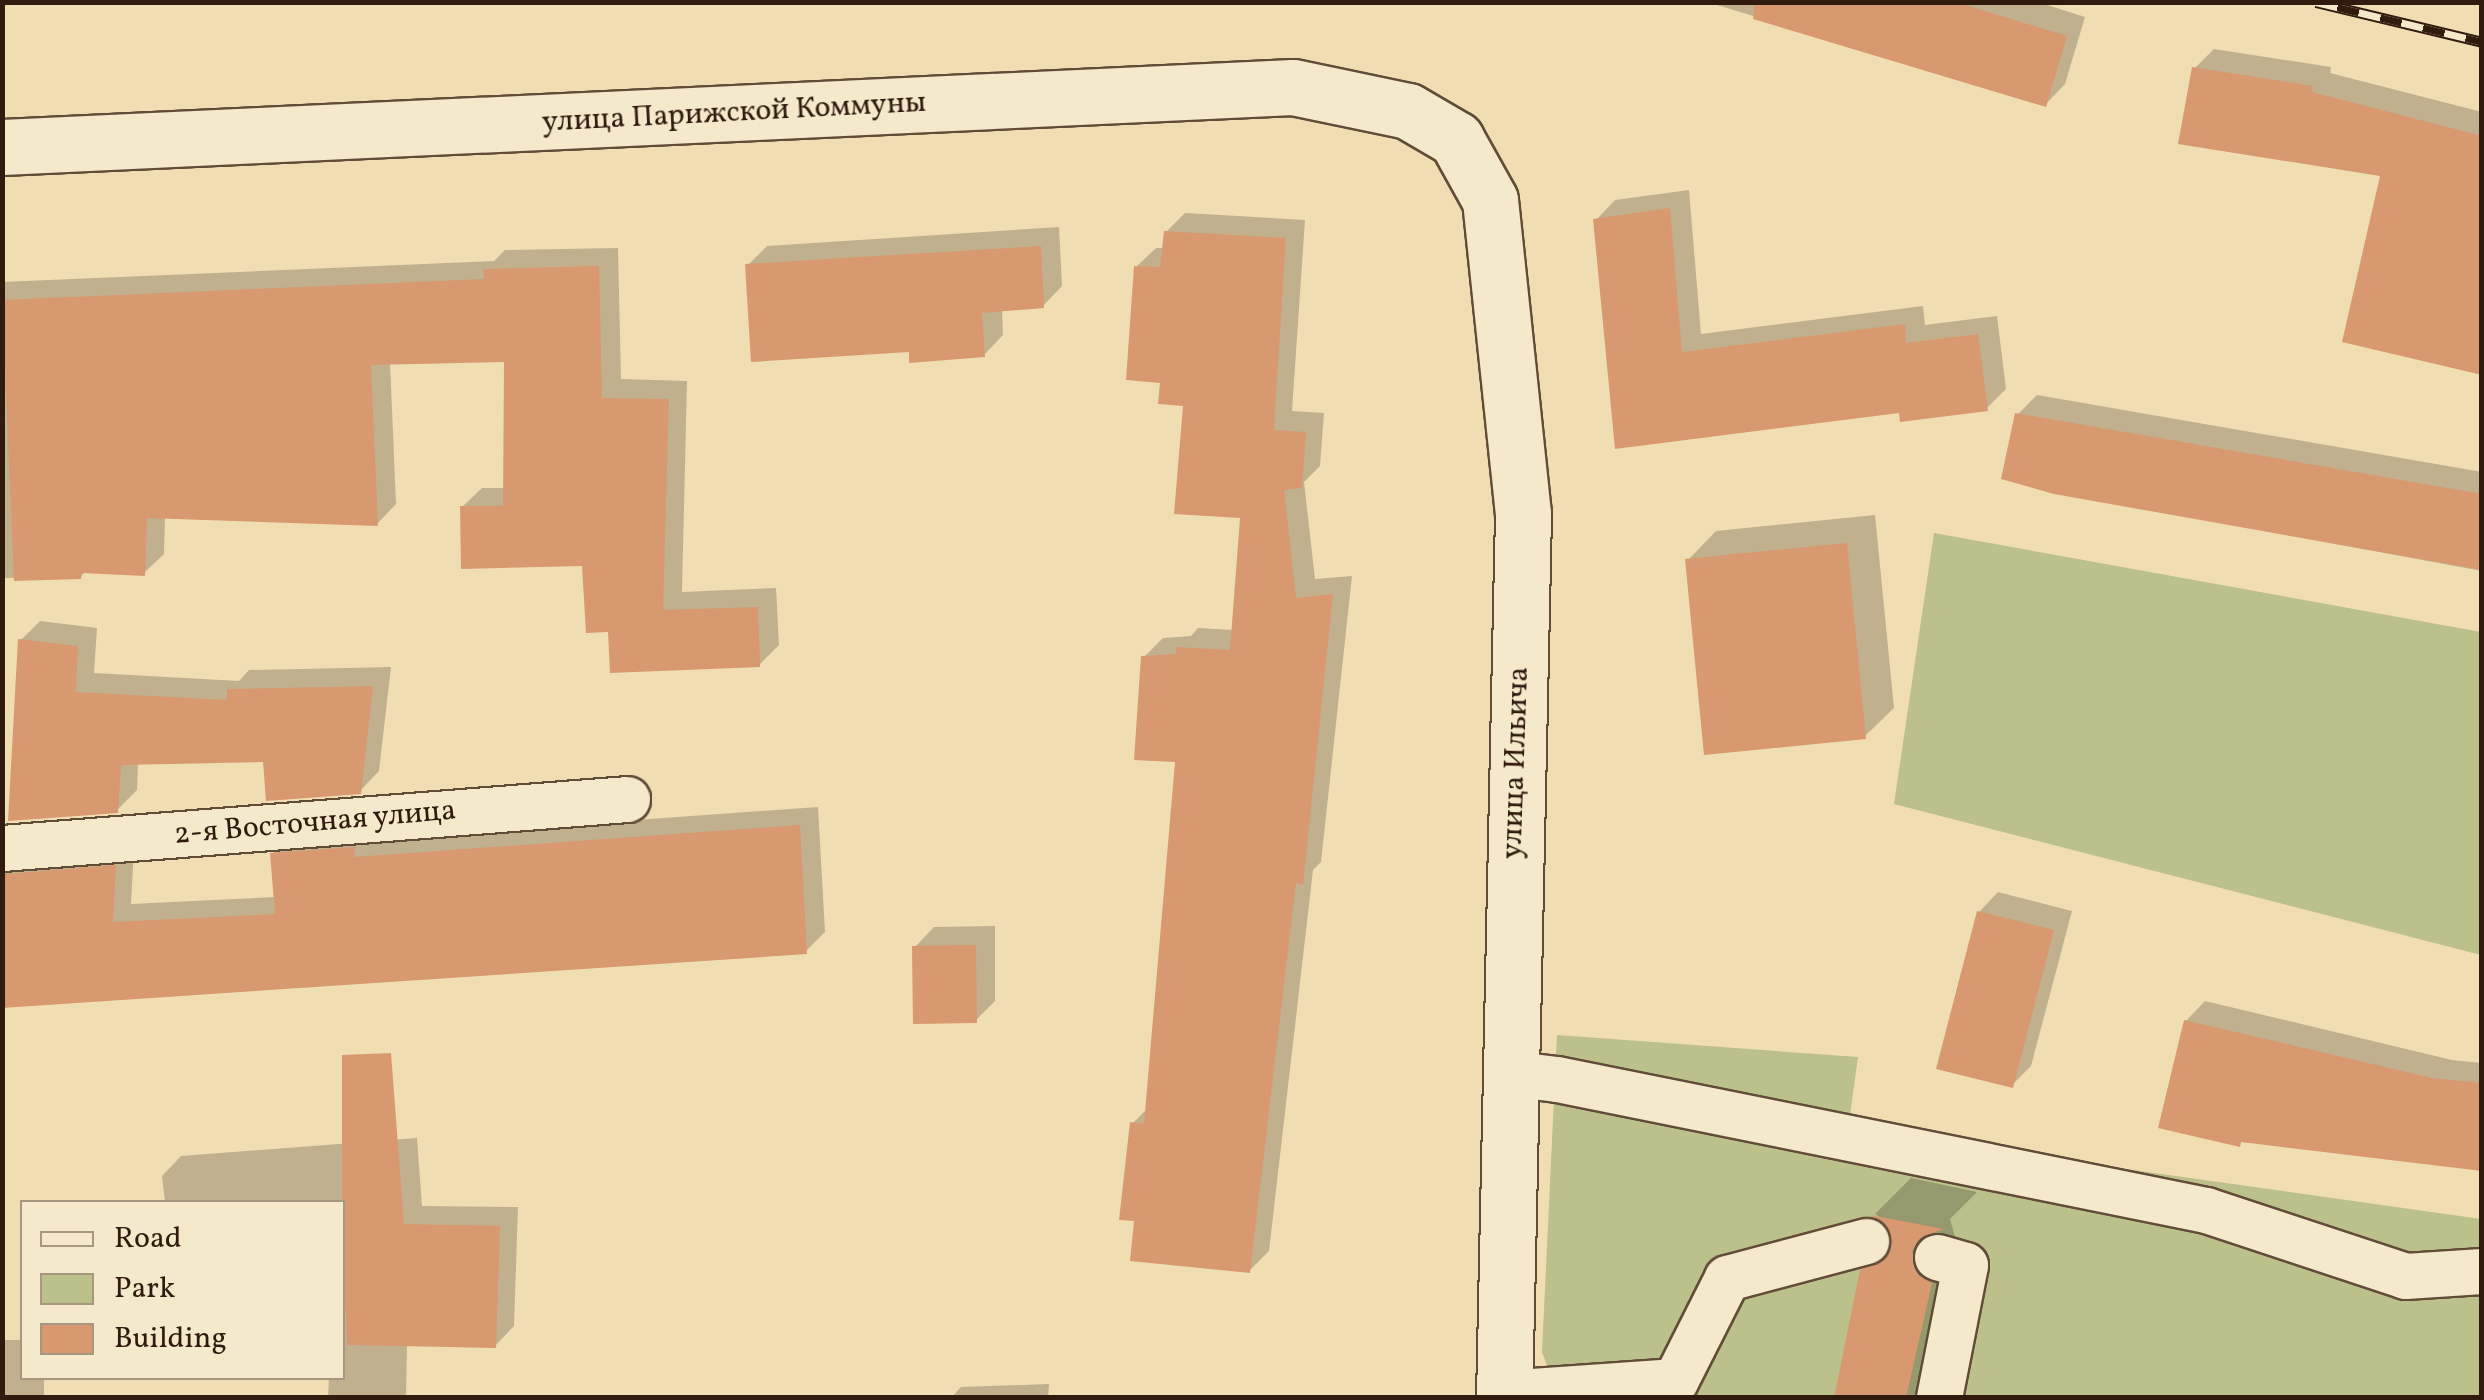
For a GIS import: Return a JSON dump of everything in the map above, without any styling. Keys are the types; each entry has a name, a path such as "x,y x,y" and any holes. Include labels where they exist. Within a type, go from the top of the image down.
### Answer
{"street":[{"name":"улица Парижской Коммуны","path":"2,147 1294,87 1408,111 1456,139"},
{"name":"улица Ильича","path":"1456,139 1490,200 1523,514 1504,1396"}],"lane":[{"name":"2-я Восточная улица","path":"2,848 627,798"},
{"path":"1508,1073 1557,1079 2206,1210 2406,1276 2482,1271"},
{"path":"1504,1396 1690,1389 1728,1278 1866,1241"},
{"path":"1937,1257 1964,1264 1939,1398"}],"green space":[{"path":"1934,533 2481,632 2481,955 1894,804"},
{"path":"1557,1035 1858,1057 1848,1130 2481,1219 2481,1397 1559,1398 1542,1352"}],"building":[{"path":"1755,2 1956,2 2067,36 2046,107 1753,19"},
{"path":"2192,67 2313,86 2312,92 2482,136 2482,375 2342,342 2380,176 2178,144"},
{"path":"1670,208 1682,352 1905,324 1906,343 1978,334 1988,411 1900,422 1899,413 1615,449 1593,219"},
{"path":"1164,231 1286,238 1274,430 1306,432 1302,488 1284,490 1296,598 1333,594 1303,885 1296,883 1250,1273 1130,1261 1134,1221 1119,1220 1130,1122 1144,1124 1175,762 1134,760 1141,656 1176,654 1176,647 1230,650 1240,518 1174,514 1183,406 1158,404 1160,383 1126,380 1134,266 1160,267"},
{"path":"1041,246 1044,308 982,313 985,357 909,363 909,352 751,362 745,264"},
{"path":"599,266 602,398 669,399 663,610 758,607 760,667 610,673 608,632 586,633 582,566 461,569 460,506 503,506 504,362 371,365 378,526 147,518 145,576 82,573 81,579 14,581 2,300 484,279 483,269"},
{"path":"2015,413 2482,494 2482,570 2054,494 2001,479"},
{"path":"1847,543 1866,739 1704,755 1685,559"},
{"path":"18,639 78,646 76,692 227,700 227,689 373,686 361,794 266,801 263,762 121,765 118,813 8,821"},
{"path":"800,825 807,954 2,1008 5,874 116,865 113,922 275,914 270,853 355,847 354,857"},
{"path":"1977,911 2054,930 2013,1088 1936,1069"},
{"path":"976,945 977,1023 913,1024 912,946"},
{"path":"2184,1020 2432,1078 2482,1083 2482,1171 2241,1142 2240,1147 2158,1128"},
{"path":"391,1053 404,1224 500,1226 496,1348 347,1345 342,1055"},
{"path":"1871,1216 1943,1229 1920,1238 1912,1251 1918,1274 1932,1283 1906,1398 1834,1398 1860,1270 1884,1260 1891,1247 1885,1223"}],"railway":[{"path":"2316,2 2482,42"}]}
